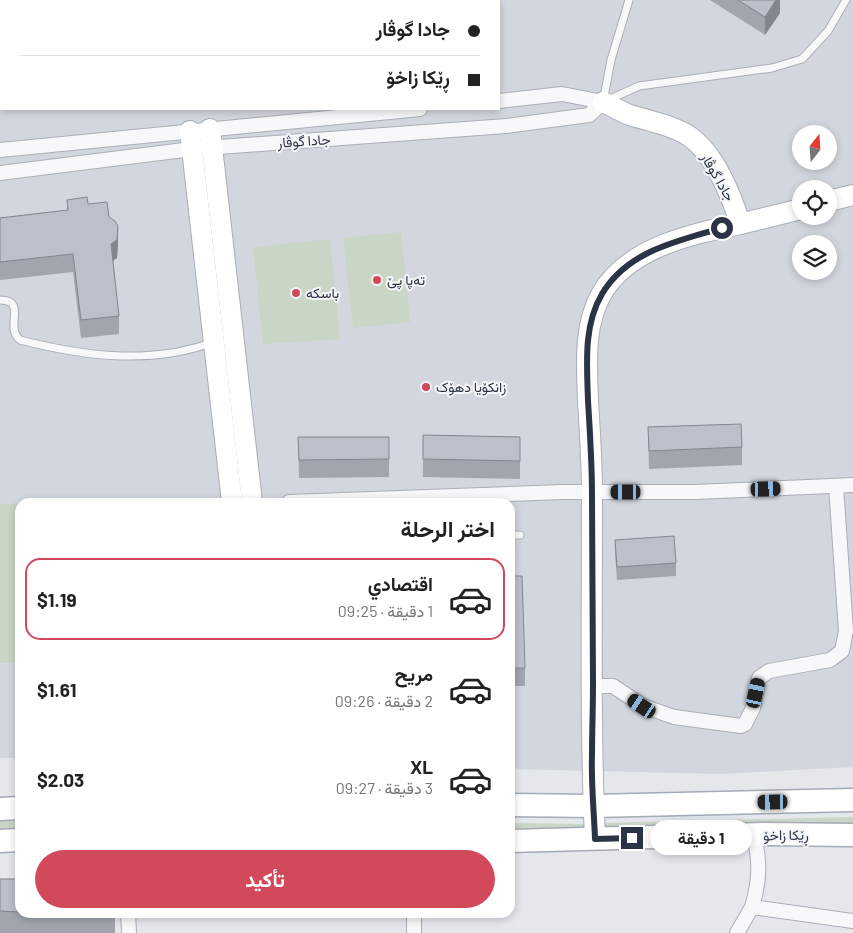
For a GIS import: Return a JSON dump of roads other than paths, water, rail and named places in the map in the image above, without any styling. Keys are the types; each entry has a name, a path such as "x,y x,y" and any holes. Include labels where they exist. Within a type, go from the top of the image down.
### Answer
{"main road":[{"path":"515,805 594,806 853,800"},
{"path":"0,809 15,808"},
{"name":"ڕێکا زاخۆ","path":"515,841 754,835 853,835"},
{"path":"0,841 15,840"}],"street":[{"name":"جادا گوڤار","path":"500,100 562,94 603,102 626,113 667,126 689,136 704,150 716,167 735,206 740,224"},
{"name":"جادا گوڤار","path":"0,150 211,138 506,126 589,115 603,102"},
{"name":"جادا گوڤار","path":"211,138 359,112 400,110"},
{"path":"211,138 252,498"},
{"name":"جادا گوڤار","path":"0,173 191,140"},
{"path":"191,140 232,498"},
{"path":"837,199 853,195"},
{"path":"595,839 592,757 592,493 587,356 593,316 602,294 609,284 626,267 654,250 682,239 792,211"},
{"path":"476,498 562,492 695,492 853,485"},
{"path":"593,686 613,686 642,706 674,717 741,726 745,724 753,708 759,678 769,671 830,660 842,651 846,631 836,486"},
{"path":"737,933 752,907 757,890 759,856 754,835"},
{"path":"752,907 853,921"},
{"path":"128,918 128,933"},
{"path":"414,918 414,933"}],"lane":[{"path":"603,102 615,42 629,0"},
{"path":"603,102 639,86 772,68 802,59 828,31 846,0"},
{"path":"0,300 8,300 15,308 14,332 20,340 57,349 110,356 150,357 183,352 214,342"},
{"path":"515,535 520,535"}],"place":[{"name":"تەپا پێ","path":"377,280"},
{"name":"باسکە","path":"296,293"},
{"name":"زانکۆیا دهۆک","path":"426,387"}]}
